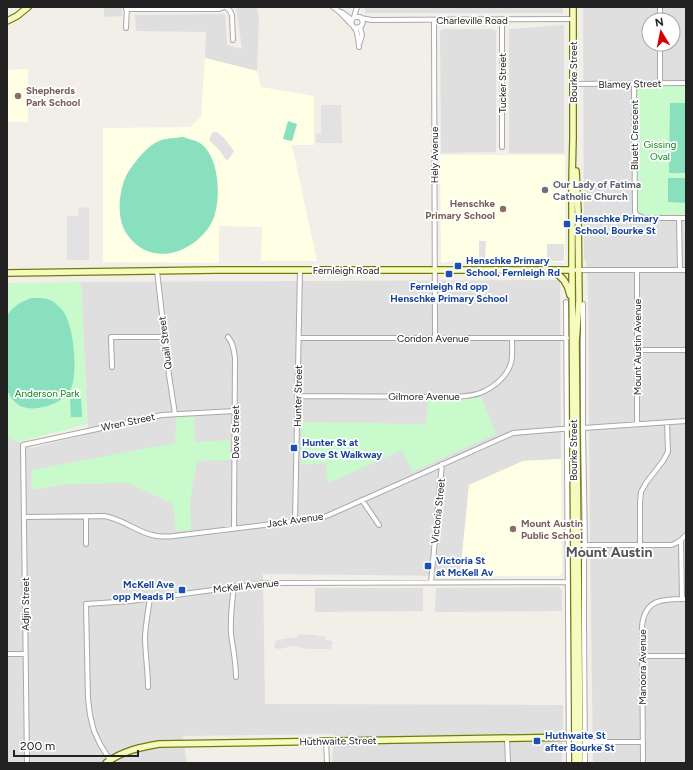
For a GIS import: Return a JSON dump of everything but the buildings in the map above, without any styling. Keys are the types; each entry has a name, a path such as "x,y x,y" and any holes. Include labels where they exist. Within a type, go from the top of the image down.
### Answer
{"street":[{"path":"7,20 17,16 28,7"},
{"path":"126,28 126,8 219,9 225,7 230,11 232,16 233,40"},
{"path":"333,7 340,12 341,15 355,19 361,26 362,35 359,47 358,36 355,28 355,19 358,7"},
{"name":"Bourke Street","path":"573,7 572,194 575,270 579,301 580,342"},
{"name":"Charleville Road","path":"355,19 573,20"},
{"name":"Charleville Road","path":"355,28 372,20"},
{"name":"Hely Avenue","path":"434,20 434,338"},
{"name":"Tucker Street","path":"502,20 502,147"},
{"path":"660,52 660,83"},
{"name":"Blamey Street","path":"573,84 686,83"},
{"name":"Bluett Crescent","path":"634,84 635,212 637,215 644,218 686,218"},
{"path":"679,218 680,270"},
{"name":"Fernleigh Road","path":"7,273 300,270 686,270"},
{"name":"Hunter Street","path":"295,521 300,270"},
{"path":"550,270 557,273 567,286 571,300 572,319"},
{"name":"Bourke Street","path":"569,763 574,737 576,545 572,319 575,270"},
{"name":"Mount Austin Avenue","path":"637,270 637,424"},
{"name":"Quail Street","path":"157,271 164,337 175,414"},
{"name":"Bourke Street","path":"566,302 567,338 585,545 585,763"},
{"name":"Bourke Street","path":"575,763 567,582 583,304"},
{"path":"112,367 111,338 164,337"},
{"name":"Dove Street","path":"228,337 232,343 234,352 234,528"},
{"name":"Condon Avenue","path":"299,338 567,338"},
{"name":"Gilmore Avenue","path":"298,396 455,397 480,393 498,383 508,370 512,356 512,338"},
{"path":"637,350 686,350"},
{"name":"Wren Street","path":"24,445 152,417 175,414 235,411"},
{"name":"Jack Avenue","path":"24,517 104,516 123,522 143,532 163,537 321,518 513,433 686,421"},
{"path":"640,545 641,492 668,452 667,422"},
{"name":"Adjin Street","path":"24,445 27,763"},
{"name":"Victoria Street","path":"431,582 442,464"},
{"path":"362,500 379,525"},
{"path":"86,516 86,544"},
{"path":"576,545 676,544 686,535"},
{"path":"681,541 684,599"},
{"name":"McKell Avenue","path":"108,762 94,731 90,715 88,699 86,604 131,601 266,582 567,582"},
{"path":"234,586 231,632 236,664 236,678"},
{"path":"148,687 146,636 150,598"},
{"name":"Manoora Avenue","path":"643,763 643,618 645,612 654,603 660,600 684,599"},
{"path":"7,654 25,654"},
{"path":"642,656 686,656"},
{"name":"Bourke Street","path":"574,737 580,763"},
{"name":"Huthwaite Street","path":"108,762 128,751 159,744 574,737"},
{"path":"507,738 508,763"},
{"path":"326,741 327,763"},
{"path":"585,742 643,742"}],"shaded area":[{"path":"104,7 122,7 122,16 104,17"},
{"path":"236,7 257,7 259,17 257,71 205,58 206,32 136,31 135,15 225,14 227,45 242,49"},
{"path":"365,7 563,7 563,13 365,13"},
{"path":"583,7 686,7 686,763 593,763 588,284 586,261 584,259"},
{"path":"564,25 564,153 509,153 509,29"},
{"path":"443,29 493,29 496,31 496,152 441,153 440,31"},
{"path":"205,58 257,71 261,87 314,96 314,145 292,145 317,261 261,261 262,227 219,226 219,263 103,262 103,128 190,127 201,117"},
{"name":"Shepherds Park School","path":"28,69 28,122 7,122 7,70"},
{"path":"321,105 341,105 342,143 316,143 316,134 321,134"},
{"path":"214,132 217,132 224,138 234,151 229,159 226,160 220,151 209,140"},
{"name":"Henschke Primary School","path":"440,155 565,155 565,262 441,262"},
{"path":"89,207 89,260 67,260 67,216 78,216 79,208"},
{"path":"479,241 486,241 485,262 479,261"},
{"path":"547,244 564,244 564,261 547,261"},
{"path":"560,280 561,459 523,461 469,485 460,576 263,574 265,704 563,705 562,763 332,763 334,734 183,736 187,763 7,763 7,437 31,448 88,434 81,282"},
{"name":"Mount Austin Public School","path":"561,459 562,574 559,576 460,576 469,485 523,461"},
{"path":"559,587 562,590 562,611 435,612 436,588"},
{"path":"315,588 423,588 423,611 315,612"},
{"path":"298,634 325,637 325,640 333,641 331,649 308,649 292,646 280,649 274,648 277,640 297,637"}],"green space":[{"name":"Gissing Oval","path":"686,83 686,218 644,218 635,212 634,84"},
{"path":"670,103 686,103 686,173 669,173"},
{"path":"288,121 297,124 292,141 283,139"},
{"path":"183,137 200,143 212,158 218,191 215,213 212,222 205,233 185,248 162,254 150,252 139,246 125,231 120,215 120,199 123,183 129,170 142,154 152,145 165,139"},
{"path":"668,178 686,178 686,203 668,202"},
{"name":"Anderson Park","path":"81,282 87,424 19,442 7,437 7,283"},
{"path":"31,298 43,298 49,300 55,303 63,311 70,327 74,349 73,381 68,394 57,402 36,408 23,407 18,404 13,400 7,389 7,316 18,305"},
{"path":"481,396 496,434 412,472 402,450 328,483 326,463 301,465 302,422 426,424 428,400"},
{"path":"81,397 82,417 71,417 70,398"},
{"path":"194,416 195,442 230,440 230,460 197,461 190,501 191,530 176,531 173,504 128,483 66,484 31,490 32,470 175,443 176,417"}],"place":[{"name":"Shepherds Park School","path":"18,96"},
{"name":"Our Lady of Fatima Catholic Church","path":"545,190"},
{"name":"Henschke Primary School","path":"503,209"},
{"name":"Henschke Primary School, Bourke St","path":"567,224"},
{"name":"Henschke Primary School, Fernleigh Rd","path":"458,266"},
{"name":"Fernleigh Rd opp Henschke Primary School","path":"449,274"},
{"name":"Hunter St at Dove St Walkway","path":"294,448"},
{"name":"Mount Austin Public School","path":"513,529"},
{"name":"Victoria St at McKell Av","path":"428,566"},
{"name":"McKell Ave opp Meads Pl","path":"182,590"},
{"name":"Huthwaite St after Bourke St","path":"537,741"}],"district":[{"name":"Mount Austin","path":"609,552"}]}
